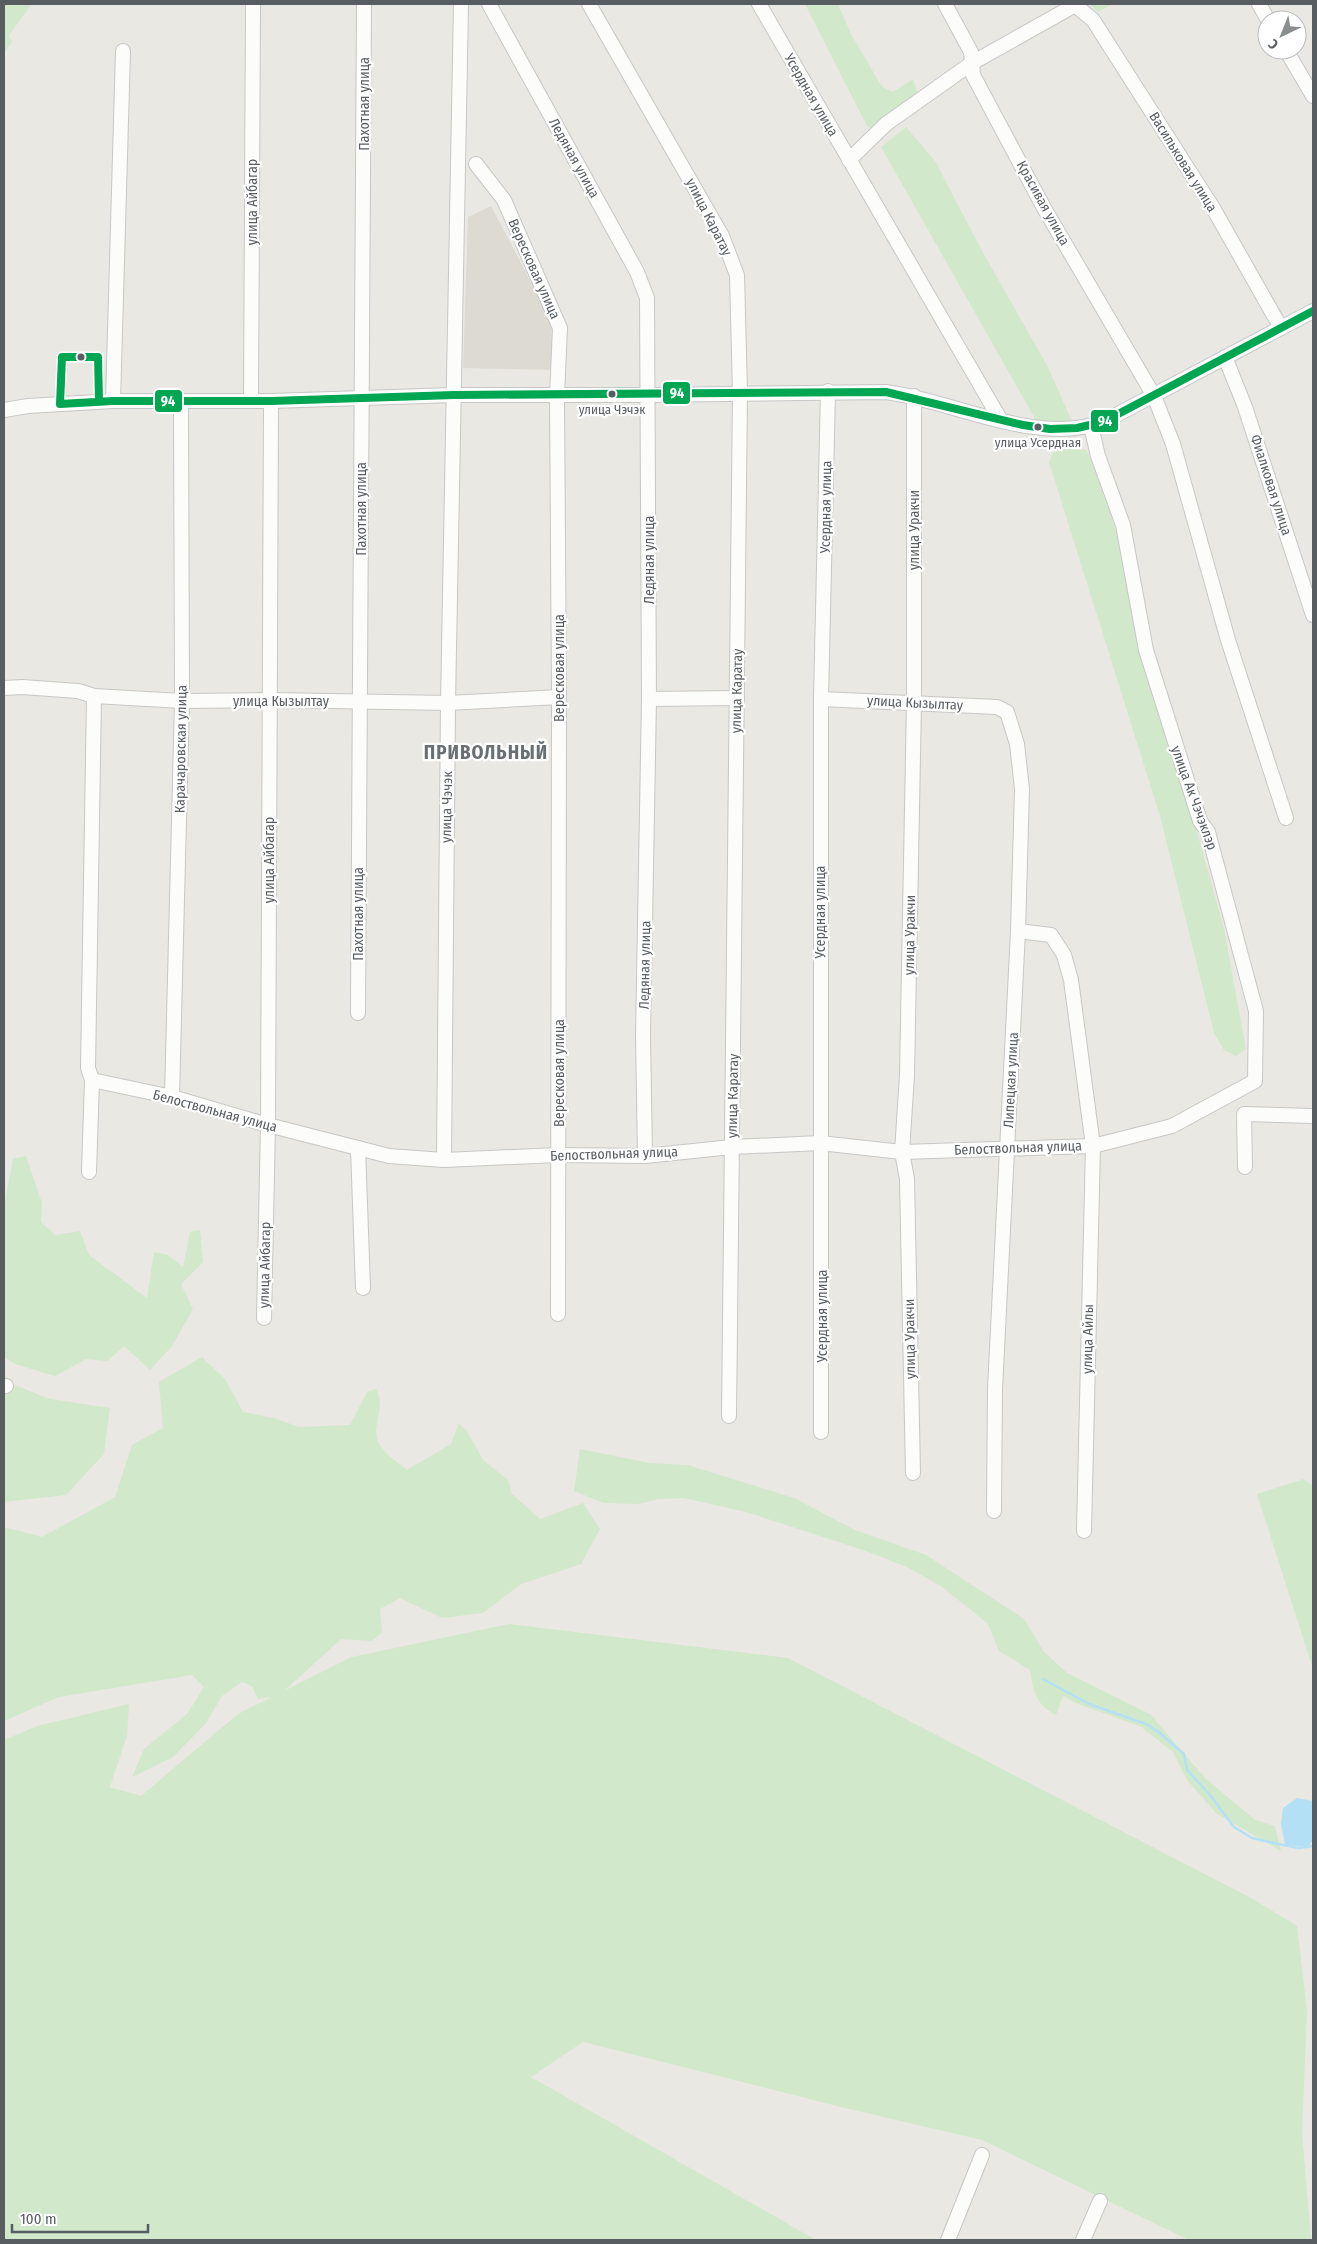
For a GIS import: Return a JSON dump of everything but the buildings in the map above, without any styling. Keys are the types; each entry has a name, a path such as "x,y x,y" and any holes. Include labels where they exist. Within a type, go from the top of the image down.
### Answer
{"street":[{"name":"улица Айбагар","path":"251,400 253,4"},
{"name":"Пахотная улица","path":"358,1013 364,4"},
{"name":"улица Чэчэк","path":"444,1160 448,703 461,4"},
{"name":"Ледяная улица","path":"489,4 637,272 647,298 650,395 649,698 643,1036 645,1156"},
{"name":"улица Каратау","path":"589,4 722,236 737,274 740,393 729,1416"},
{"name":"Усердная улица","path":"759,4 1000,419"},
{"name":"Красивая улица","path":"945,4 971,52 973,75 1044,208 1154,396"},
{"path":"849,160 886,124 972,63 1076,4"},
{"name":"Васильковая улица","path":"1076,4 1093,20 1104,36 1213,208 1281,328"},
{"path":"106,401 123,51"},
{"path":"1292,60 1313,96"},
{"name":"Вересковая улица","path":"476,164 504,200 560,328 557,395 559,697 558,1314"},
{"path":"4,410 28,406 106,401 272,401 454,394 650,395 828,391 886,392 914,396 1037,427 1079,429 1091,426 1154,396 1313,311"},
{"name":"Фиалковая улица","path":"1225,357 1245,407 1313,614"},
{"name":"Усердная улица","path":"821,1432 821,699 828,391"},
{"name":"улица Уракчи","path":"913,1473 907,1179 902,1152 907,1075 914,702 914,396"},
{"path":"1154,396 1173,444 1228,640 1286,818"},
{"name":"Карачаровская улица","path":"172,1097 182,701 180,401"},
{"name":"улица Айбагар","path":"264,1318 268,1125 272,401"},
{"name":"улица Ак Чэчэклэр","path":"1091,426 1098,456 1123,525 1146,650 1200,821 1208,832 1256,1011 1255,1081 1172,1126"},
{"name":"улица Кызылтау","path":"4,688 78,690 94,696 182,701 270,700 448,703 559,697"},
{"path":"89,1172 92,1080 88,1068 94,696"},
{"path":"649,698 737,698"},
{"name":"улица Кызылтау","path":"821,699 997,707 1007,712"},
{"name":"Липецкая улица","path":"994,1511 996,1389 1018,931 1022,789 1017,744 1007,712"},
{"name":"улица Айлы","path":"1018,931 1051,934 1064,955 1077,1014 1093,1146 1084,1531"},
{"name":"Белоствольная улица","path":"92,1080 172,1097 268,1125 390,1156 444,1160 558,1156 645,1156 732,1147 820,1143 902,1152 1093,1146 1172,1126"},
{"path":"1245,1167 1244,1114 1313,1116"},
{"path":"358,1148 363,1288"},
{"path":"948,2240 982,2155"},
{"path":"1083,2240 1100,2201"}],"shaded area":[{"path":"491,206 551,320 553,370 463,368 468,217"}],"green space":[{"path":"4,4 32,4 9,35 12,42 4,53"},
{"path":"805,4 838,4 851,34 882,87 893,92 913,79 918,96 879,135 867,126"},
{"path":"1090,4 1113,4 1098,12"},
{"path":"906,127 935,161 981,249 1048,367 1073,424 1037,422 881,147"},
{"path":"1055,448 1086,450 1095,465 1129,573 1146,675 1180,771 1224,929 1246,1049 1236,1056 1224,1050 1214,1033 1160,816 1049,462"},
{"path":"26,1156 42,1203 41,1222 55,1235 80,1231 89,1255 147,1298 154,1252 168,1255 183,1267 190,1232 200,1230 203,1262 181,1284 193,1309 172,1346 150,1370 124,1346 108,1361 86,1359 55,1376 15,1364 4,1357 4,1207 13,1159"},
{"path":"202,1357 225,1379 243,1412 274,1418 299,1427 350,1425 367,1392 376,1389 380,1402 377,1439 386,1452 407,1470 451,1444 459,1423 468,1433 483,1460 508,1480 512,1494 540,1519 583,1503 600,1529 581,1564 521,1584 483,1613 442,1618 400,1598 380,1609 382,1632 372,1641 341,1639 284,1691 352,1657 509,1624 788,1658 1251,1898 1297,1926 1307,2011 1302,2133 1311,2240 1189,2240 982,2140 841,2107 583,2042 531,2077 816,2240 4,2240 4,1740 37,1726 129,1704 127,1736 110,1787 141,1796 238,1714 272,1697 258,1699 252,1686 242,1682 222,1696 206,1723 173,1757 132,1777 144,1749 187,1714 204,1687 192,1675 59,1697 4,1721 4,1527 42,1537 115,1497 132,1445 163,1428 159,1382"},
{"path":"4,1381 50,1399 110,1408 104,1454 66,1495 4,1502"},
{"path":"580,1449 650,1463 688,1465 794,1498 855,1530 926,1555 1024,1619 1044,1652 1067,1673 1150,1714 1204,1777 1255,1820 1275,1826 1281,1851 1216,1813 1187,1780 1173,1752 1140,1726 1075,1703 1063,1696 1056,1715 1049,1711 1037,1697 1030,1670 999,1651 988,1624 941,1586 907,1567 863,1550 746,1512 684,1498 658,1499 638,1504 604,1503 574,1491"},
{"path":"1304,1479 1313,1486 1313,1669 1257,1494"}],"water":[{"path":"1297,1798 1313,1801 1313,1840 1308,1847 1285,1845 1281,1824 1283,1808"}],"waterway":[{"path":"1043,1679 1089,1704 1146,1724 1160,1733 1184,1754 1187,1770 1211,1796 1234,1827 1252,1838 1299,1848 1313,1846"}],"transit line":[{"name":"94","path":"99,401 98,357 62,357 60,404 113,401 271,401 454,395 886,392 1023,425 1050,429 1077,428 1103,422 1313,311"}],"place":[{"name":"улица Чэчэк","path":"612,394"},
{"name":"улица Усердная","path":"1038,427"}],"district":[{"name":"ПРИВОЛЬНЫЙ","path":"486,752"}]}
